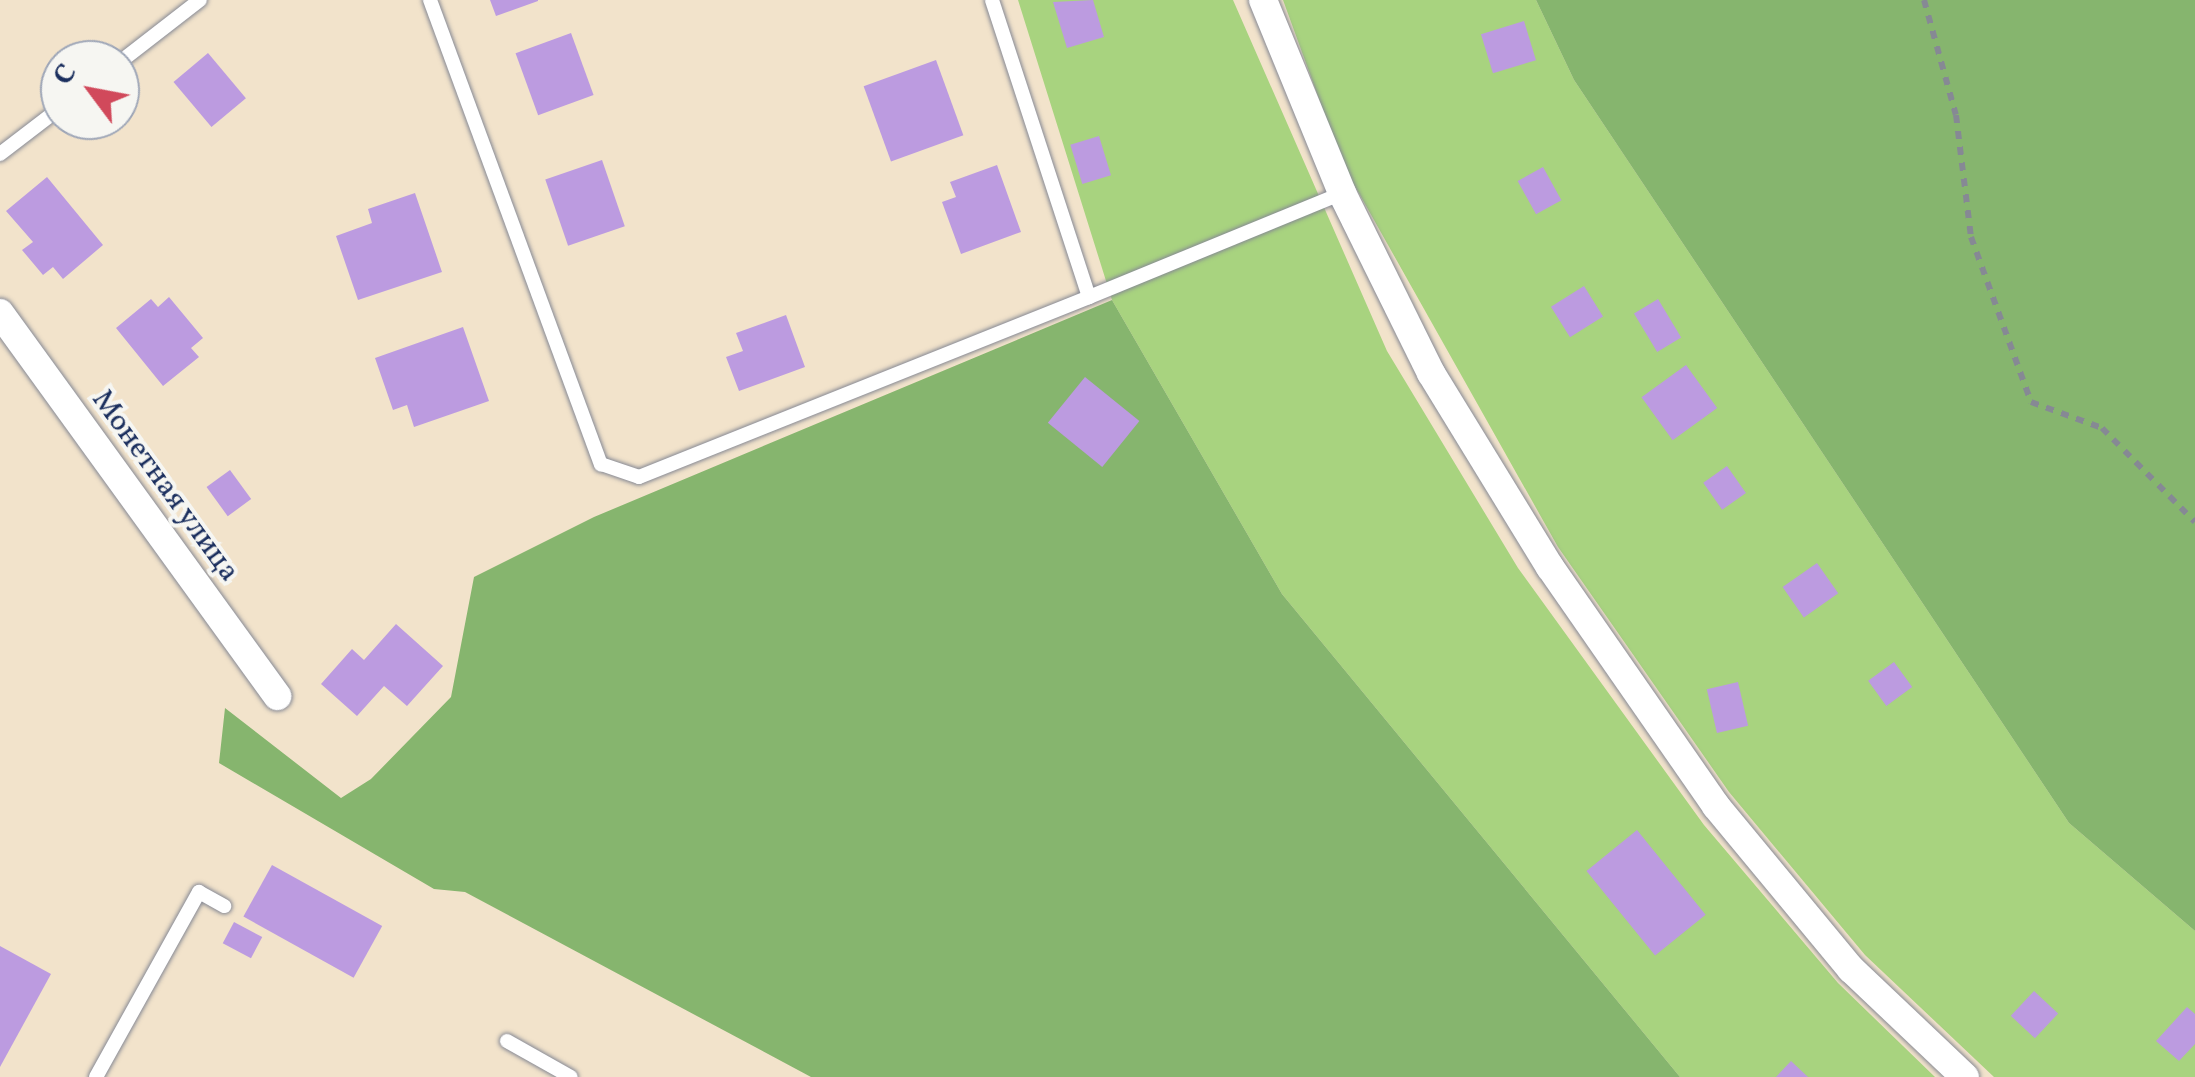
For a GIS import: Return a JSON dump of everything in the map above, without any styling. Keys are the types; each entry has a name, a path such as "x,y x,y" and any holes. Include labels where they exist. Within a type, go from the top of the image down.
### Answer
{"street":[{"path":"1263,0 1342,194 1470,438 1550,568 1716,806 1851,969 1964,1077"},
{"name":"Монетная улица","path":"0,314 277,696"}],"lane":[{"path":"140,46 200,0"},
{"path":"430,0 601,464 639,477 1342,194"},
{"path":"992,0 1089,297"},
{"path":"0,154 40,123"},
{"path":"96,1077 199,892 224,906"},
{"path":"507,1042 570,1077"}],"path":[{"path":"1924,0 1956,116 1971,237 2031,402 2102,428 2195,522"}],"green space":[{"path":"1018,0 1233,0 1387,351 1518,568 1704,825 1838,983 1935,1077 1680,1077 1282,594 1112,300"},
{"path":"1283,0 1536,0 1574,80 2069,823 2195,931 2195,1077 1994,1077 1865,955 1729,792 1558,547 1343,165"},
{"path":"1536,0 2195,0 2195,931 2069,823 1574,80"},
{"path":"1112,300 1282,594 1680,1077 811,1077 465,892 434,889 219,763 225,708 341,798 371,779 451,697 474,577 594,517"}],"building":[{"path":"490,0 538,0 538,1 496,16"},
{"path":"1093,0 1104,37 1067,48 1053,2"},
{"path":"1524,21 1536,60 1493,73 1481,34"},
{"path":"571,33 594,95 538,115 516,53"},
{"path":"208,53 246,98 211,127 174,82"},
{"path":"936,60 963,135 891,162 864,86"},
{"path":"1099,136 1111,175 1082,184 1070,145"},
{"path":"602,160 625,226 568,246 545,180"},
{"path":"997,165 1021,232 961,254 942,202 956,197 950,182"},
{"path":"1543,167 1561,200 1536,214 1518,181"},
{"path":"47,177 103,245 63,279 53,267 43,275 22,250 33,242 6,211"},
{"path":"415,193 442,272 358,300 336,236 372,223 368,209"},
{"path":"1584,286 1603,317 1570,337 1551,307"},
{"path":"169,297 203,338 191,348 199,357 163,386 116,328 151,299 158,307"},
{"path":"1658,299 1681,338 1657,352 1634,313"},
{"path":"786,315 805,367 739,391 726,357 743,351 736,333"},
{"path":"463,327 489,401 414,427 407,405 393,410 375,358"},
{"path":"1686,365 1717,408 1673,440 1642,397"},
{"path":"1085,377 1139,421 1102,467 1048,423"},
{"path":"1727,466 1746,493 1722,510 1703,483"},
{"path":"230,470 251,499 228,516 207,487"},
{"path":"1817,563 1838,593 1804,617 1783,587"},
{"path":"396,624 443,666 407,706 384,686 357,716 321,684 352,649 364,660"},
{"path":"1894,662 1912,687 1886,706 1868,681"},
{"path":"1738,682 1748,726 1717,733 1707,689"},
{"path":"1637,830 1706,915 1655,956 1586,871"},
{"path":"272,865 382,926 354,978 243,917"},
{"path":"234,922 262,937 251,958 223,943"},
{"path":"0,946 51,974 0,1067"},
{"path":"2034,991 2058,1014 2035,1038 2011,1016"},
{"path":"2187,1007 2195,1014 2195,1044 2179,1061 2156,1041"},
{"path":"1791,1061 1808,1077 1776,1077"}]}
